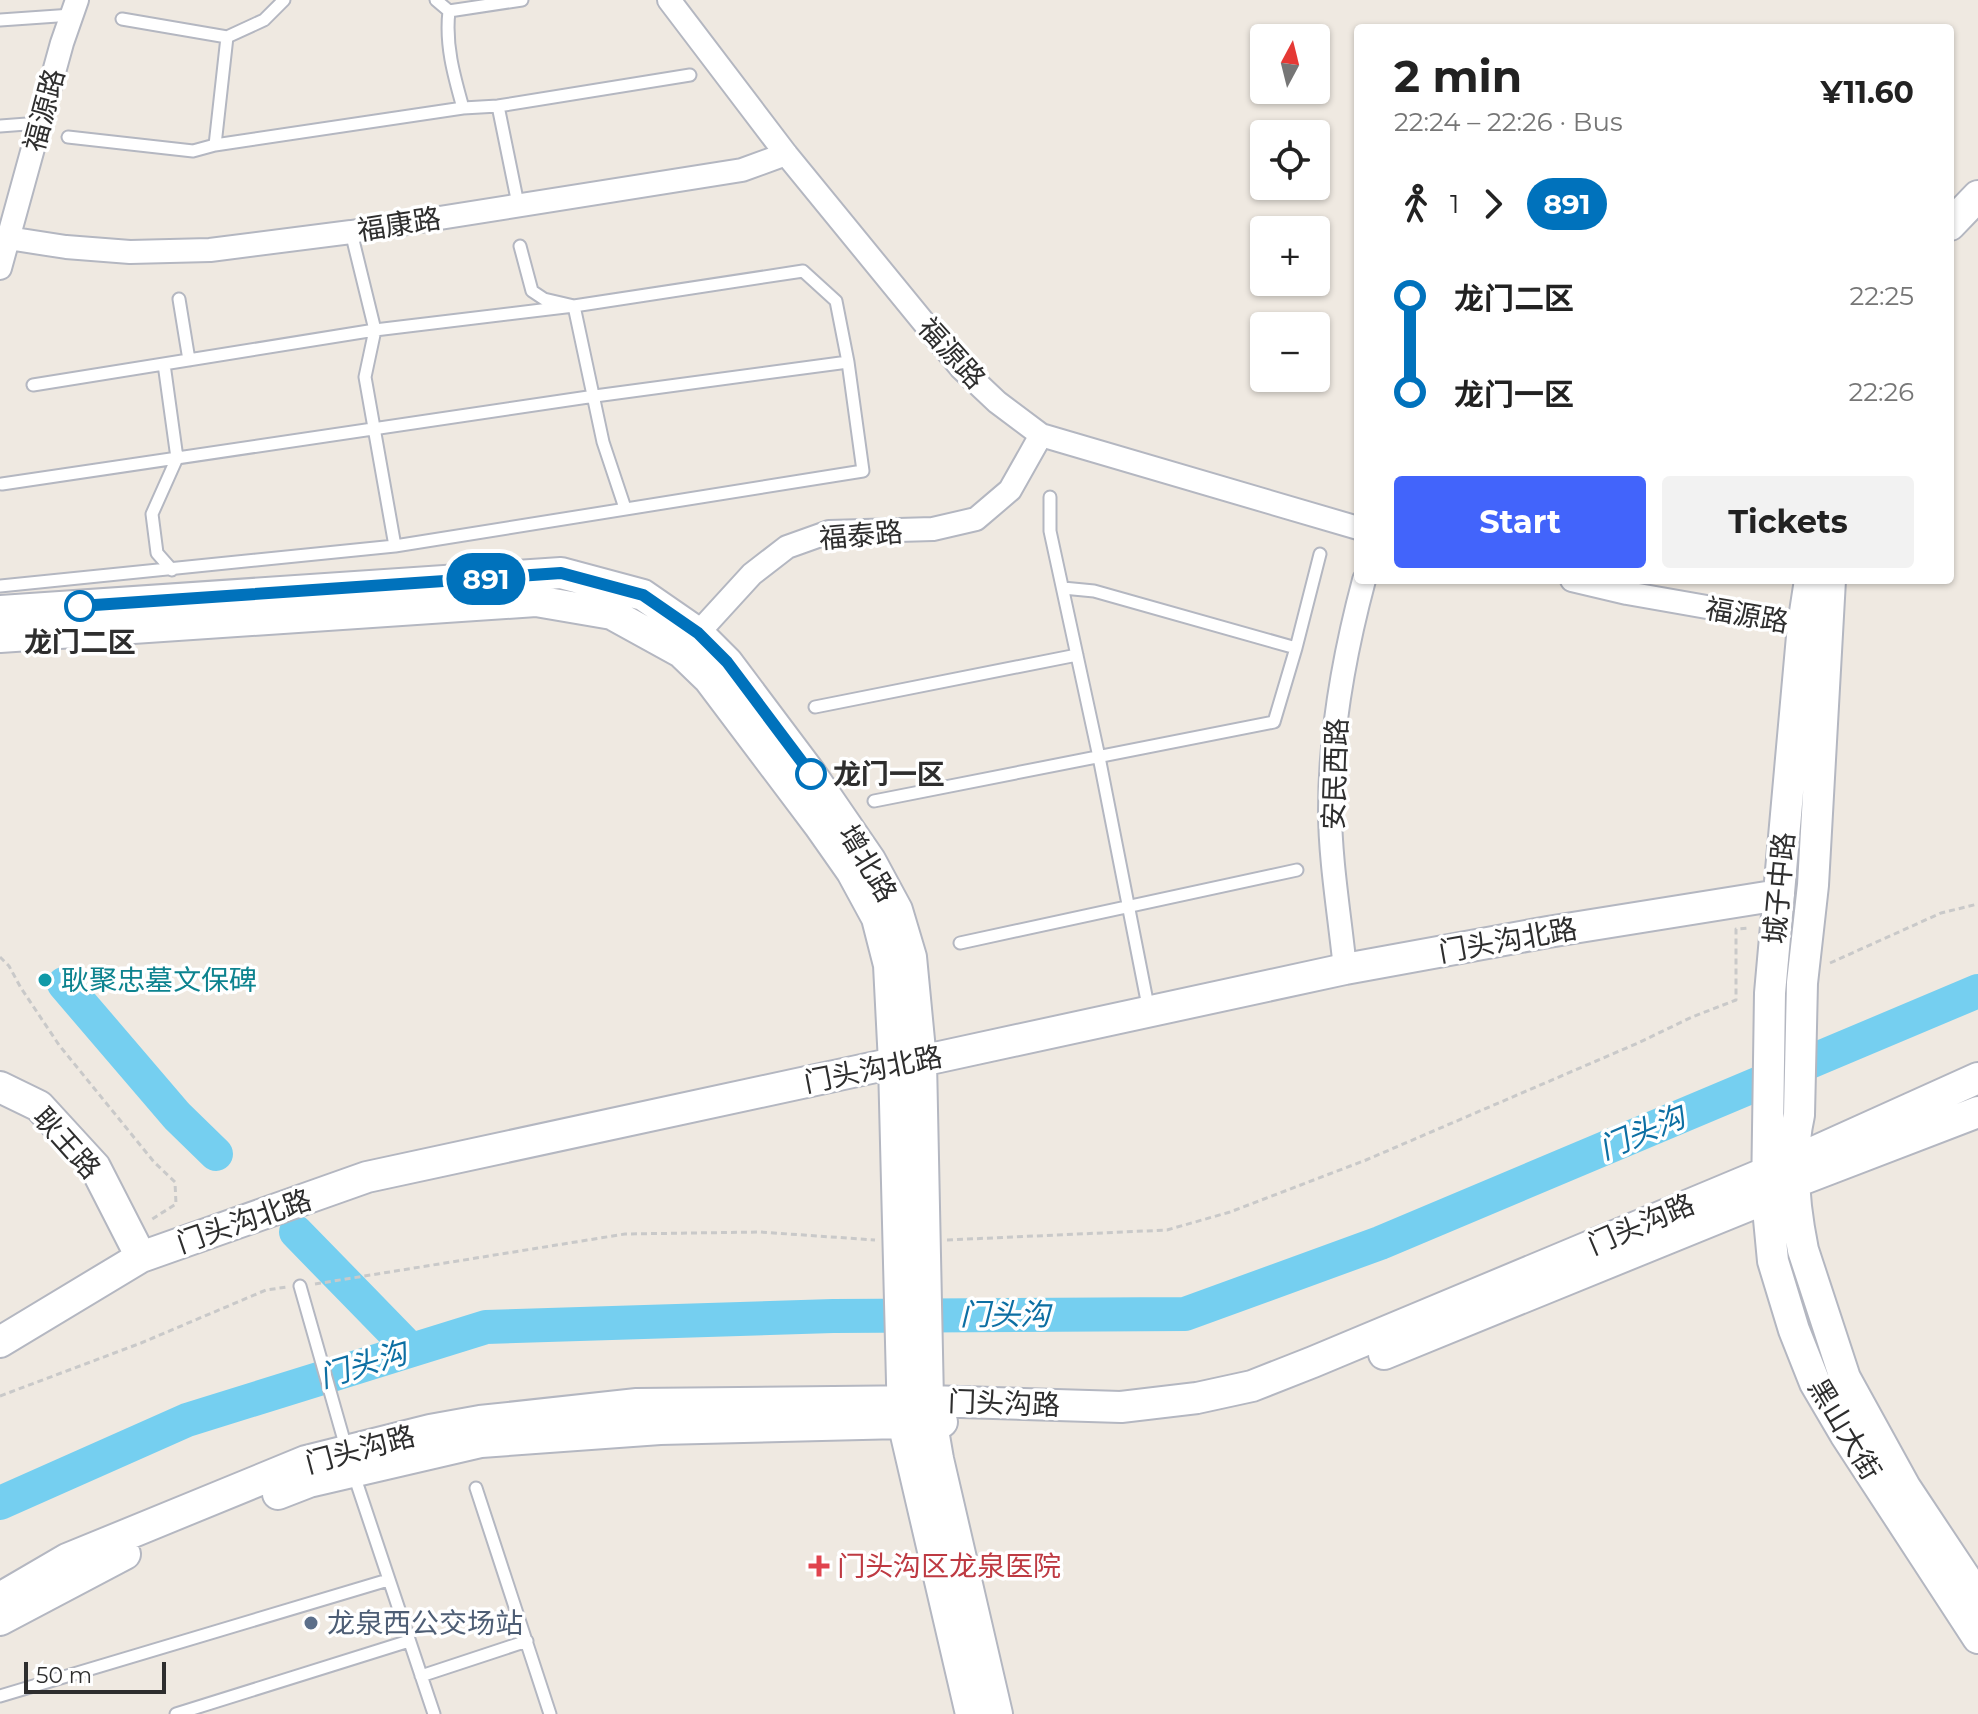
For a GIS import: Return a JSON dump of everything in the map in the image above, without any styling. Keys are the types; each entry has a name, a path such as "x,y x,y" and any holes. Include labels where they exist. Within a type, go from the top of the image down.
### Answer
{"street":[{"name":"福源路","path":"669,0 786,154 961,368 997,402 1041,435 1354,527"},
{"name":"福源路","path":"0,268 74,7"},
{"name":"福康路","path":"8,238 66,247 170,253 351,232 742,170 786,154"},
{"path":"1954,198 1978,177"},
{"path":"1954,221 1978,196"},
{"name":"福泰路","path":"690,642 752,574 787,547 829,532 933,529 976,519 1010,490 1041,435"},
{"name":"增北路","path":"0,611 561,573 643,595 690,642 709,679 852,872 877,918 907,1062 916,1412"},
{"name":"安民西路","path":"1345,969 1329,812 1333,739 1351,629 1363,584"},
{"name":"福源路","path":"1589,584 1816,626"},
{"name":"城子中路","path":"1780,1178 1799,1115 1802,983 1813,885 1816,626 1811,584"},
{"name":"城子中路","path":"1780,1178 1767,1129 1770,993 1779,895 1816,626 1829,584"},
{"name":"增北路","path":"0,637 536,601 612,614 690,642"},
{"name":"门头沟北路","path":"0,1342 134,1245 367,1177 1345,969 1779,895"},
{"name":"门头沟路","path":"0,1598 67,1559 306,1461 481,1442 916,1412 1103,1424 1194,1414 1253,1402 1393,1351 1780,1178 1978,1078"},
{"name":"耿王路","path":"0,1087 39,1106 95,1167 134,1245"},
{"name":"门头沟路","path":"1780,1178 1978,1112"},
{"name":"黑山大街","path":"1780,1178 1845,1378 1905,1487 1978,1597"},
{"name":"黑山大街","path":"1780,1178 1773,1261 1794,1330 1815,1383 1853,1447 1978,1638"},
{"path":"916,1412 971,1714"},
{"path":"916,1412 997,1714"},
{"name":"门头沟路","path":"0,1620 121,1555 309,1482 349,1456"}],"lane":[{"path":"122,19 227,37 264,20 284,0"},
{"path":"436,0 449,11 522,0"},
{"path":"0,20 74,7"},
{"path":"449,11 450,63 463,108"},
{"path":"215,145 227,37"},
{"path":"68,137 193,151 215,145 463,108 498,106 690,75"},
{"path":"498,106 518,204"},
{"path":"0,126 40,123"},
{"path":"351,232 375,330 365,377 395,546"},
{"path":"520,246 532,291 544,299 574,306"},
{"path":"0,586 395,546 863,471 836,301 803,271 574,306 375,330 33,385"},
{"path":"179,299 189,360"},
{"path":"574,306 603,442 625,508"},
{"path":"2,484 595,396 848,362"},
{"path":"164,364 177,458 152,514 157,553 172,570"},
{"path":"1050,497 1050,531 1099,757 1149,1012"},
{"path":"874,801 1274,722 1320,554"},
{"path":"1063,588 1094,591 1296,648"},
{"path":"815,707 1077,655"},
{"path":"960,943 1297,870"},
{"path":"300,1286 349,1456 433,1714"},
{"path":"476,1488 550,1714"},
{"path":"0,1696 388,1580"},
{"path":"176,1714 409,1641"},
{"path":"421,1676 527,1641"}],"path":[{"path":"1830,963 1941,913 1978,904"},
{"path":"0,1396 141,1343 266,1290 625,1234 760,1232 911,1243 1167,1230 1230,1212 1366,1160 1736,1000 1736,929 1776,925"},
{"path":"0,957 9,966 59,1045 154,1162 175,1182 176,1204 134,1245"}],"waterway":[{"path":"64,984 177,1116 216,1154"},
{"name":"门头沟","path":"0,1503 187,1420 486,1327 833,1316 1185,1314 1380,1243 1978,991"},
{"path":"296,1232 411,1350"}],"bus line":[{"name":"891","path":"80,606 561,573 643,595 698,633 727,662 811,774"}],"place":[{"name":"龙门二区","path":"80,606"},
{"name":"龙门一区","path":"811,774"},
{"name":"耿聚忠墓文保碑","path":"45,980"},
{"name":"门头沟区龙泉医院","path":"819,1566"},
{"name":"龙泉西公交场站","path":"311,1623"}]}
